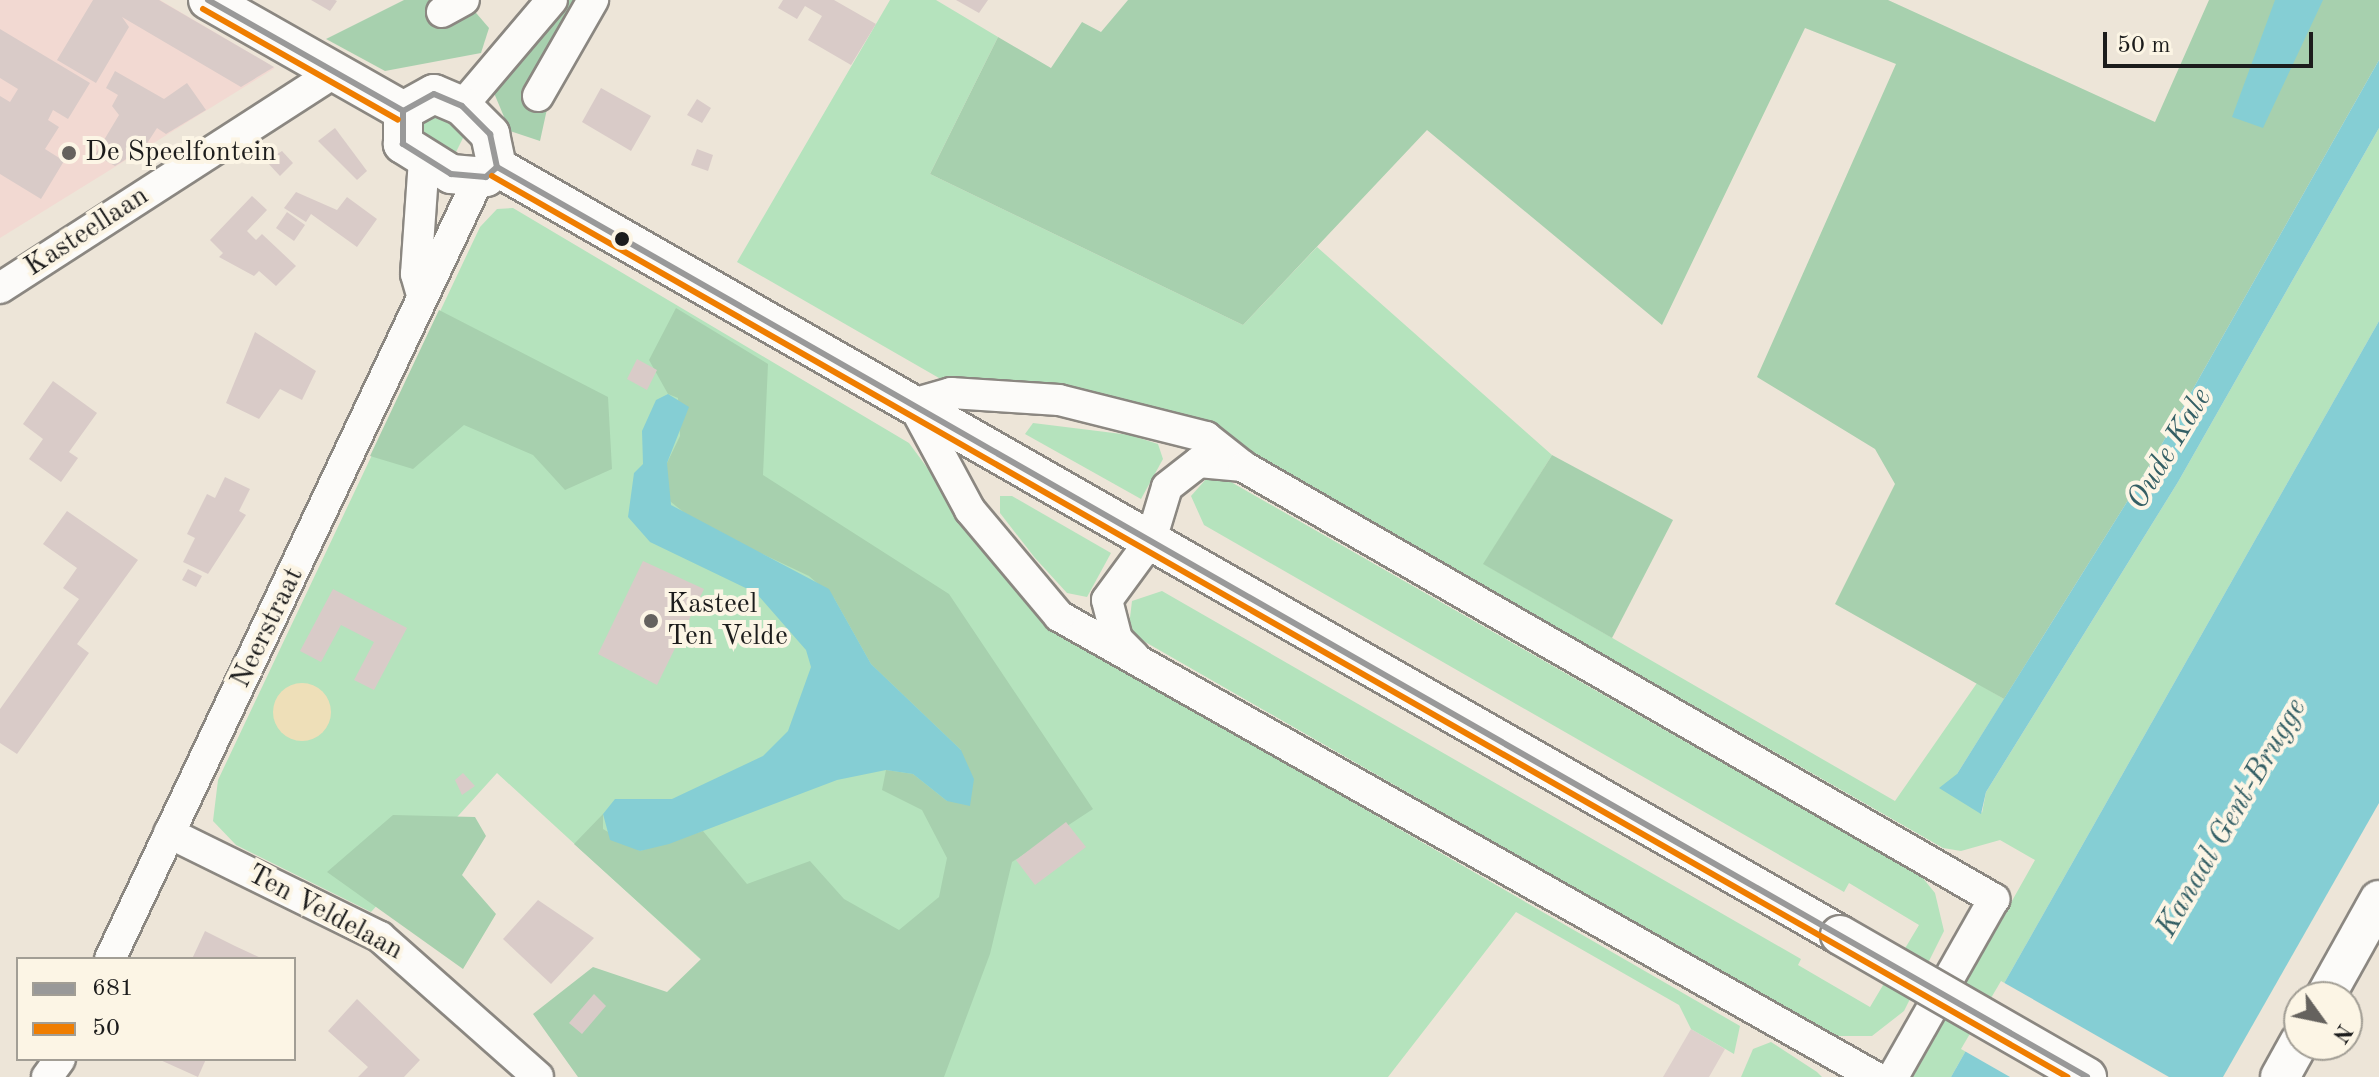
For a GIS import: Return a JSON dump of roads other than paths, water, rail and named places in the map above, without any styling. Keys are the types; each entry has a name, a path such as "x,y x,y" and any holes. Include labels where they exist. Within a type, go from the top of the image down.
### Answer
{"street":[{"path":"208,0 403,111"},
{"path":"462,106 552,0"},
{"path":"538,96 593,0"},
{"name":"Kasteellaan","path":"0,288 335,72"},
{"path":"403,111 434,94 462,106 490,134 488,174"},
{"path":"403,111 403,144 424,160 488,174 913,404 2087,1077"},
{"path":"422,295 416,274 424,160"},
{"name":"Neerstraat","path":"111,957 422,295 438,279 488,174"},
{"path":"913,404 951,393 1131,413 1206,437 1244,467 1994,899 1893,1077"},
{"path":"913,404 970,510 1018,575 1059,616 1875,1077"},
{"path":"1134,656 1113,630 1107,600 1151,540 1163,497 1180,471 1220,460 1244,467"},
{"name":"Ten Veldelaan","path":"169,833 380,937 538,1077"},
{"path":"2334,981 2379,900"}],"water":[{"path":"2275,0 2323,0 2263,128 2232,117"},
{"name":"Oude Kale","path":"2379,60 2379,128 2178,482 1986,792 1981,814 1939,788 1957,774 2150,465"},
{"name":"Kanaal Gent-Brugge","path":"2379,321 2379,803 2223,1077 1951,1077"},
{"path":"668,394 689,407 667,463 671,505 829,589 871,664 961,750 974,779 970,806 947,801 913,774 886,770 837,780 669,844 640,851 610,840 603,814 615,799 672,799 763,756 788,731 811,667 806,650 756,593 650,542 628,517 634,473 643,464 642,431 656,400"}],"place":[{"name":"De Speelfontein","path":"69,153"},
{"name":"Kasteel Ten Velde","path":"651,621"}]}
